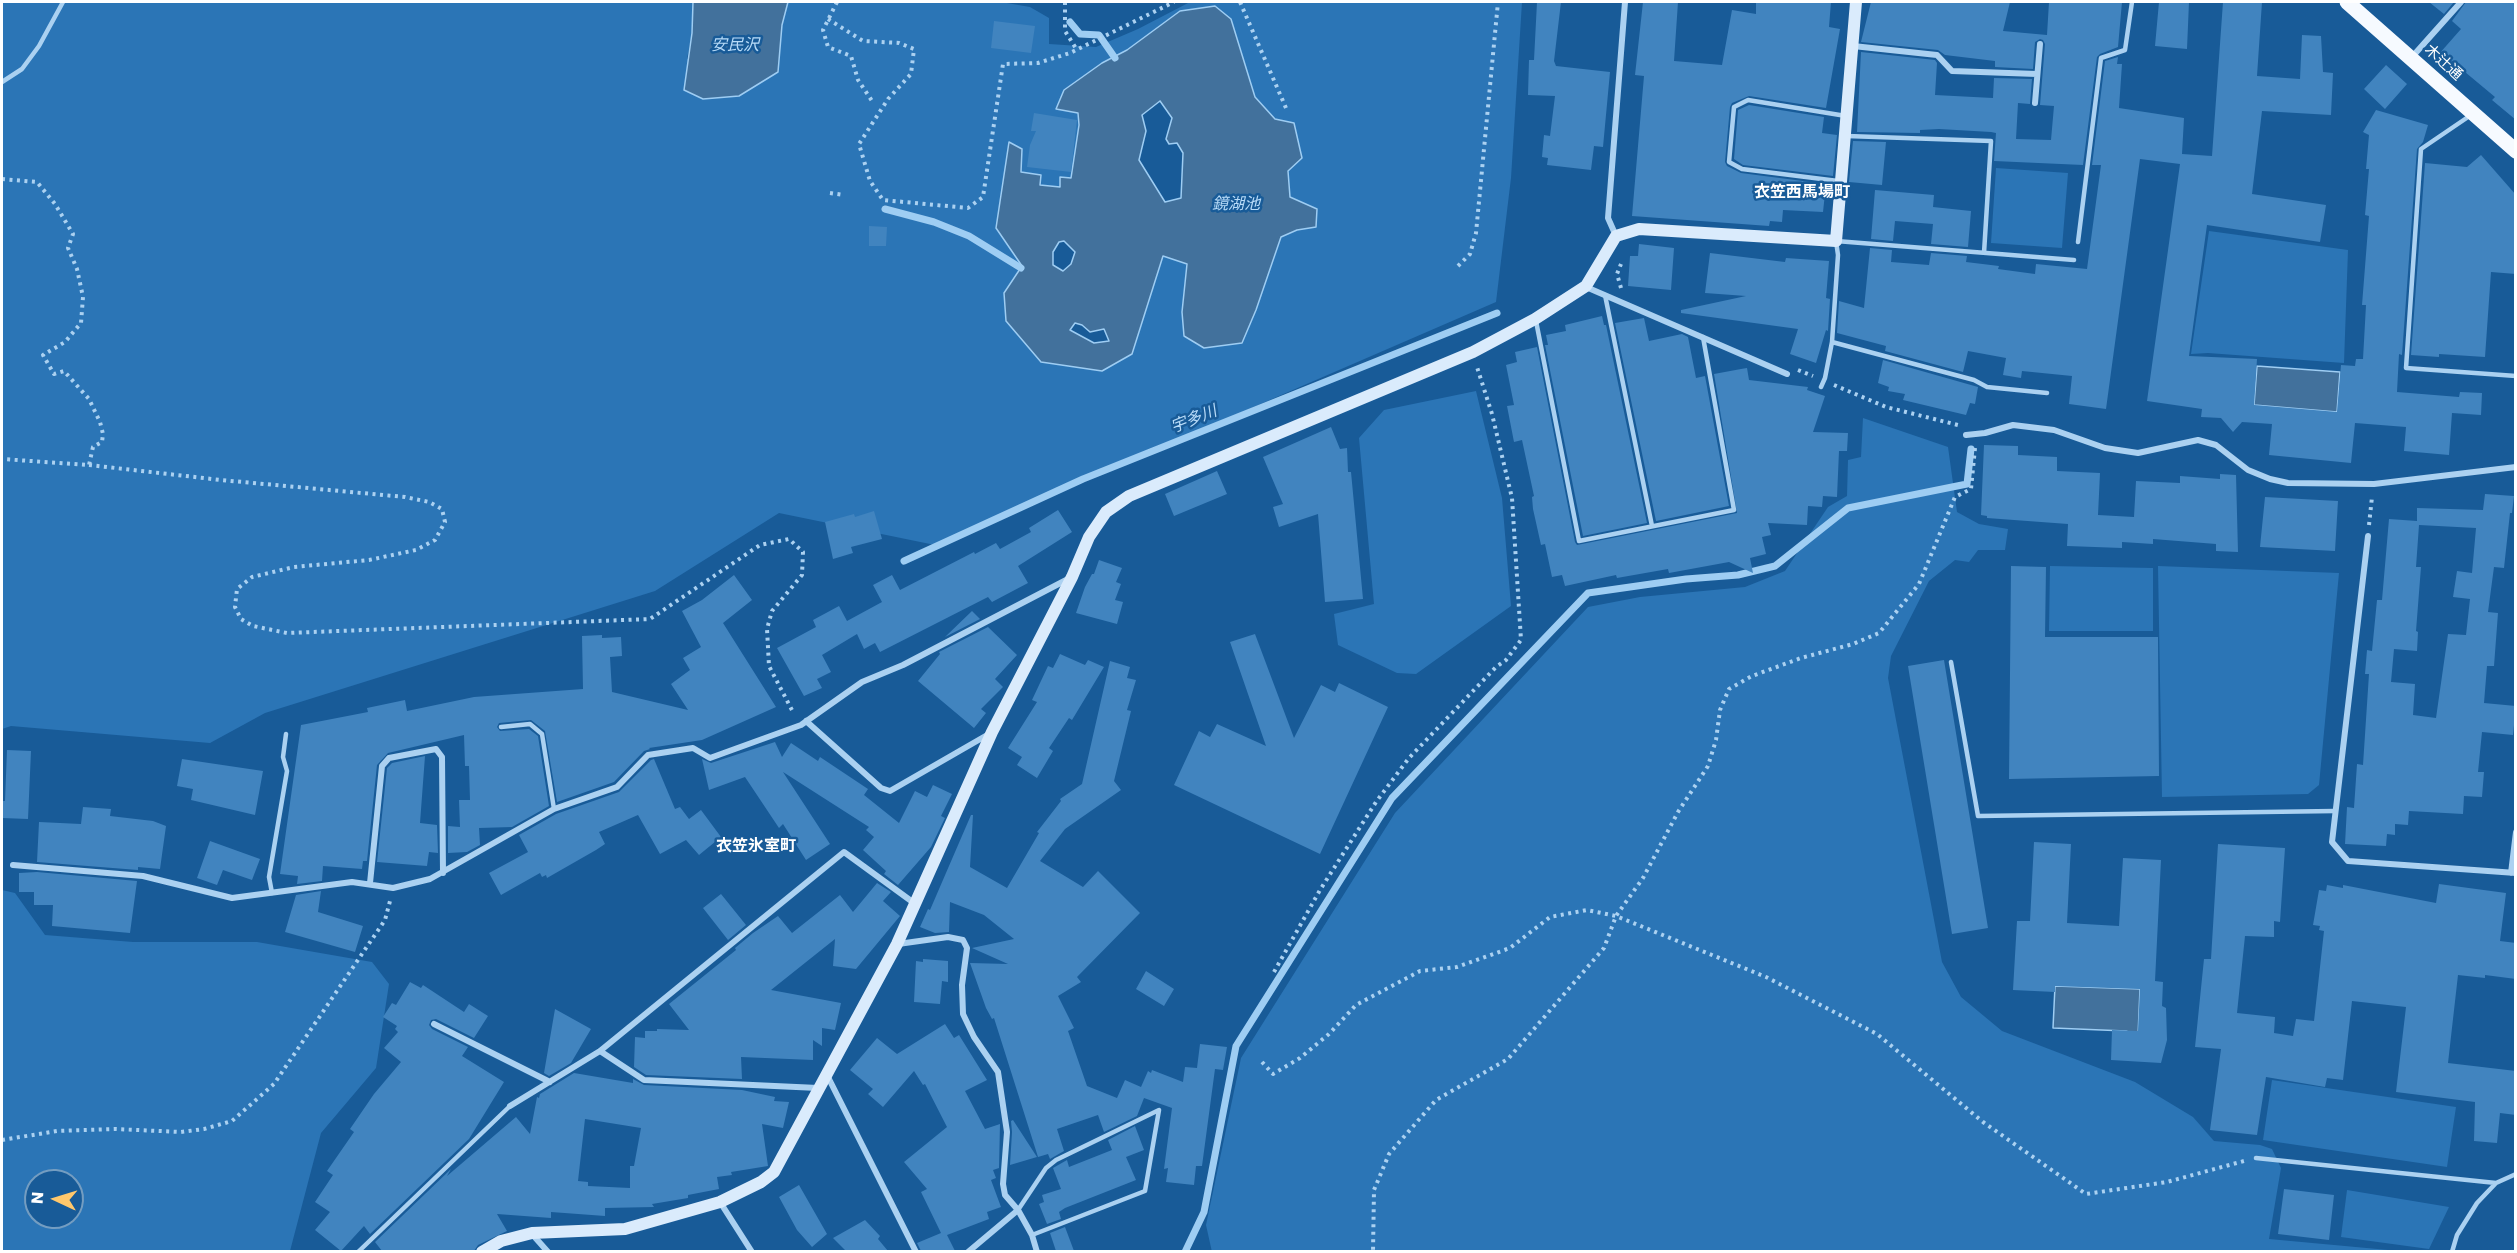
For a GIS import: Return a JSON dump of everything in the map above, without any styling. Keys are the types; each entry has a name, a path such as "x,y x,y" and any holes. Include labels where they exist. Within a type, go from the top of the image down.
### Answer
{"main road":[{"name":"木辻通","path":"2347,2 2516,151"}],"street":[{"path":"1616,236 1608,218 1625,2"},
{"path":"482,1251 501,1241 532,1233 625,1229 720,1202 761,1182 774,1172 897,944 992,732 1072,577 1089,537 1106,512 1129,496 1473,352 1536,319 1586,286 1616,236 1639,230 1836,241 1856,2"},
{"path":"2411,58 2461,2"},
{"path":"2035,103 2040,44"},
{"path":"1852,45 1937,55 1952,71 2037,74"},
{"path":"1586,286 1787,374"},
{"path":"1966,435 1985,434 2013,425 2054,430 2105,448 2138,453 2198,440 2216,445 2248,470 2288,483 2374,484 2516,467"},
{"path":"2368,536 2332,842 2349,861 2513,873 2516,832"},
{"path":"13,865 143,876 231,898 352,882 393,888 430,879 554,809 617,787 648,755 693,748 710,758 804,723 862,682 903,665 1072,577"},
{"path":"804,723 881,788 890,791 992,732"},
{"path":"370,883 382,766 389,758 435,749 442,757 443,873"},
{"path":"510,1106 600,1051 844,852 914,903"},
{"path":"897,944 948,937 963,940 967,948 962,985 963,1014 974,1036 998,1072 1007,1132 1003,1184 1005,1195 1018,1210 1032,1235 1037,1251"},
{"path":"434,1024 550,1082"},
{"path":"600,1051 644,1080 819,1088"},
{"path":"826,1074 916,1251"},
{"path":"720,1202 752,1251"},
{"path":"968,1251 1018,1210"},
{"path":"532,1233 548,1251"}],"lane":[{"path":"2,82 22,69 39,46 63,2"},
{"path":"2078,242 2101,58 2125,50 2132,2"},
{"path":"1841,182 1742,169 1729,162 1734,107 1748,100 1846,116"},
{"path":"2473,113 2421,148 2406,368 2516,376"},
{"path":"1845,136 1991,141 1984,253"},
{"path":"1821,387 1832,342 1838,255 1836,241 2074,260"},
{"path":"1605,295 1652,526"},
{"path":"1536,319 1578,541 1734,510 1703,337"},
{"path":"1832,342 1974,380 1987,387 2047,393"},
{"path":"1951,662 1978,816 2335,811"},
{"path":"501,727 530,724 542,734 554,809"},
{"path":"272,893 269,877 287,771 283,757 286,734"},
{"path":"358,1251 510,1106"},
{"path":"1018,1210 1046,1168 1056,1160 1158,1110 1145,1191 1032,1235"},
{"path":"2256,1158 2496,1183"},
{"path":"2452,1251 2457,1235 2477,1203 2496,1183 2516,1174"}],"path":[{"path":"837,2 823,30 828,46 850,56 858,80 872,101"},
{"path":"1065,2 1065,31 1077,50"},
{"path":"828,19 863,41 899,43 914,49 911,74 888,99 859,144 870,181 883,200 968,208 983,198 1003,64 1038,63 1077,50 1174,2"},
{"path":"1240,2 1286,108"},
{"path":"1458,266 1470,254 1476,232 1498,2"},
{"path":"2,179 37,182 55,204 73,234 68,248 77,269 83,297 81,323 65,342 44,355 54,374 64,371 89,399 100,422 102,442 93,447 89,465"},
{"path":"830,194 844,195"},
{"path":"1274,972 1320,890 1376,802 1409,758 1506,660 1521,640 1512,498 1492,414 1473,352"},
{"path":"1372,1251 1374,1190 1389,1154 1436,1100 1508,1059 1604,948 1616,916 1643,878 1678,812 1708,766 1716,740 1720,710 1729,689 1752,676 1801,658 1853,644 1879,633 1918,584 1956,497 1971,489 1975,448"},
{"path":"2,459 89,465 405,497 429,502 442,509 445,522 435,540 416,550 369,560 294,567 252,577 237,589 235,608 241,619 254,626 287,633 650,620 760,545 789,539 803,552 802,575 772,611 767,630 769,666 785,699 804,723"},
{"path":"2368,536 2374,484"},
{"path":"2,1140 57,1131 115,1129 181,1132 204,1129 232,1121 274,1084 385,920 393,888"},
{"path":"1262,1062 1273,1074 1300,1058 1329,1034 1356,1005 1420,971 1457,967 1510,948 1550,917 1587,910 1616,916 1766,977 1877,1034 1983,1122 2086,1194 2167,1182 2256,1158"}],"shaded area":[{"path":"2,2 693,2 692,33 687,59 782,25 788,2 1001,2 1030,7 1049,18 1049,44 1096,47 1138,29 1190,2 1522,2 1511,178 1496,302 935,545 779,513 655,591 265,713 210,743 11,726 2,729","holes":["1180,11 1231,19 1255,97 1275,119 1288,171 1290,197 1317,209 1297,230 1281,237 1242,343 1182,312 1187,264 1163,256 1132,354 1006,321 1004,293 1022,266 996,228 1022,149 1021,172 1041,175 1040,185 1060,187 1060,177 1071,179 1079,126 1078,113 1057,109 1064,90 1102,63 1127,50"]},
{"path":"1996,168 2068,173 2062,248 1991,243"},
{"path":"2209,231 2348,250 2344,363 2208,353 2191,354"},
{"path":"1476,391 1502,498 1511,606 1416,674 1397,673 1338,645 1334,614 1374,604 1359,438 1384,410"},
{"path":"1863,418 1948,447 1957,512 1979,524 2008,529 2005,550 1978,550 1969,562 1955,560 1929,581 1891,656 1888,678 1942,962 1961,997 2002,1031 2135,1082 2193,1117 2214,1141 2260,1145 2272,1149 2281,1168 2269,1239 2399,1251 1212,1252 1206,1225 1241,1058 1395,813 1588,607 1640,597 1745,587 1785,571 1828,507 1847,496 1848,460 1861,457"},
{"path":"2050,566 2153,568 2153,631 2049,631"},
{"path":"2158,566 2339,573 2319,785 2308,794 2162,797"},
{"path":"2,890 15,893 45,935 133,942 257,942 372,962 389,984 376,1068 321,1133 290,1251 2,1251"},
{"path":"2272,1080 2456,1107 2447,1167 2263,1140"},
{"path":"2347,1190 2449,1207 2429,1249 2341,1237"}],"water":[{"name":"安民沢","path":"693,2 788,2 782,25 778,72 739,96 703,99 684,90 692,33"},
{"name":"鏡湖池","path":"1215,6 1231,19 1255,97 1275,119 1294,123 1302,158 1288,171 1290,197 1317,209 1316,227 1297,230 1281,237 1242,343 1204,348 1184,336 1182,312 1187,264 1163,256 1132,354 1102,371 1041,362 1006,321 1004,293 1022,266 996,228 1009,142 1022,149 1021,172 1041,175 1040,185 1060,187 1060,177 1071,178 1079,125 1078,113 1056,109 1064,90 1102,63 1127,50 1180,11","holes":["1160,101 1172,118 1166,139 1169,144 1177,143 1183,153 1181,198 1165,202 1139,160 1146,131 1142,115","1064,241 1075,252 1071,264 1063,271 1053,265 1053,252 1059,242","1075,323 1082,325 1090,332 1104,329 1109,341 1094,343 1070,330"]},
{"path":"2257,366 2340,372 2337,412 2254,405"},
{"path":"2055,986 2140,989 2138,1036 2126,1031 2053,1028"}],"building":[{"path":"1537,2 1561,2 1554,61 1556,66 1610,72 1603,147 1594,146 1591,170 1547,165 1548,158 1542,157 1544,135 1550,136 1555,96 1528,95 1529,60 1534,60"},
{"path":"1643,2 1678,2 1674,61 1722,65 1732,10 1756,14 1756,2 1831,2 1829,27 1840,29 1826,108 1749,96 1732,103 1725,162 1727,166 1741,173 1826,184 1823,212 1783,210 1782,222 1770,221 1769,226 1632,216 1644,76 1635,75"},
{"path":"1871,2 2010,2 2003,31 2047,35 2049,2 2122,2 2118,47 2097,57 2083,165 1994,161 1996,133 1991,132 1939,129 1920,130 1920,133 1857,132 1861,52 1935,60 1937,63 1935,95 1993,98 1994,78 2032,79 2030,104 2018,103 2016,139 2051,140 2054,106 2040,105 2045,44 2043,40 2035,42 2033,69 1995,67 1995,61 1945,55 1938,50 1861,42"},
{"path":"2159,2 2189,2 2187,49 2155,46"},
{"path":"2223,2 2262,2 2257,76 2300,79 2302,35 2321,36 2323,72 2333,73 2331,115 2262,111 2252,194 2326,205 2320,242 2207,225 2189,356 2257,359 2254,405 2337,412 2341,365 2355,366 2356,359 2363,359 2366,305 2362,305 2369,216 2365,215 2369,135 2363,132 2376,110 2428,125 2423,142 2417,149 2402,355 2399,354 2397,392 2459,397 2460,392 2482,393 2481,415 2452,413 2449,455 2404,451 2406,427 2355,423 2351,463 2269,455 2272,424 2242,422 2233,432 2221,418 2201,417 2202,409 2147,401 2180,164 2140,159 2106,409 2069,404 2072,376 2022,371 2021,378 2003,375 2006,358 1968,351 1963,372 1885,351 1886,346 1837,333 1839,301 1864,308 1870,248 1892,250 1891,262 1929,265 1931,253 1967,256 1966,262 2035,274 2036,264 2087,269 2101,165 2092,165 2105,61 2118,57 2117,64 2122,64 2119,108 2184,118 2182,154 2212,156"},
{"path":"2429,2 2454,2 2444,14"},
{"path":"2466,2 2516,2 2516,120 2492,100 2495,97 2439,54 2461,29 2452,21"},
{"path":"994,21 1035,26 1031,53 991,48"},
{"path":"2386,65 2407,84 2385,109 2364,89"},
{"path":"1749,105 1824,117 1822,133 1837,135 1833,176 1743,165 1734,159 1738,110"},
{"path":"1034,113 1077,120 1071,172 1027,167 1030,145 1036,131 1031,131"},
{"path":"1853,141 1886,142 1882,185 1849,182"},
{"path":"2481,155 2516,195 2516,274 2491,272 2485,357 2411,355 2425,163 2467,167"},
{"path":"1875,190 1934,195 1933,207 1971,211 1968,247 1931,244 1933,224 1895,221 1893,241 1871,239"},
{"path":"869,226 887,227 886,246 869,246"},
{"path":"1639,244 1674,248 1671,290 1628,286 1630,256 1638,256"},
{"path":"1710,253 1785,262 1786,258 1829,261 1826,298 1830,299 1828,331 1826,330 1816,363 1790,354 1798,329 1681,313 1681,310 1746,296 1705,293"},
{"path":"1602,316 1604,325 1606,325 1647,523 1583,536 1545,345 1548,345 1546,335 1566,331 1565,325"},
{"path":"1644,318 1649,341 1682,334 1688,337 1696,378 1705,376 1729,506 1656,521 1615,323"},
{"path":"1537,347 1577,545 1737,513 1714,374 1741,369 1747,368 1749,380 1808,387 1807,390 1825,396 1813,432 1848,433 1847,451 1839,451 1837,497 1823,496 1822,507 1808,506 1807,525 1768,523 1771,535 1762,537 1766,554 1750,558 1753,573 1729,562 1669,573 1668,569 1617,578 1616,575 1565,586 1562,575 1552,577 1545,544 1541,545 1533,509 1532,497 1534,496 1522,440 1514,442 1507,406 1514,405 1506,365 1517,362 1515,352"},
{"path":"1883,360 1978,387 1975,404 1970,403 1966,415 1903,400 1905,394 1888,391 1889,387 1878,383"},
{"path":"1331,427 1340,449 1347,448 1363,599 1325,602 1318,514 1279,527 1273,507 1283,504 1263,457"},
{"path":"1984,445 2018,446 2018,455 2057,457 2057,471 2100,473 2098,515 2134,517 2136,481 2180,483 2180,476 2220,479 2220,474 2236,475 2238,552 2216,551 2216,544 2153,539 2153,544 2122,542 2122,548 2067,546 2068,524 1987,518 1981,515"},
{"path":"1217,471 1227,494 1174,516 1165,494"},
{"path":"2485,494 2514,496 2504,568 2494,567 2488,612 2498,613 2494,666 2487,666 2484,703 2516,706 2513,735 2482,732 2478,772 2484,772 2482,797 2464,796 2463,814 2409,811 2408,825 2395,824 2395,835 2387,834 2386,846 2345,844 2347,807 2354,808 2357,764 2363,765 2369,674 2365,674 2367,650 2372,651 2377,600 2382,600 2389,519 2417,521 2417,508 2483,510","holes":["2419,525 2476,528 2472,573 2457,571 2453,597 2470,599 2466,635 2448,634 2436,718 2413,715 2415,684 2391,682 2394,649 2417,651 2418,632 2416,631 2421,567 2416,567"]},
{"path":"2265,497 2338,501 2335,551 2260,547"},
{"path":"1058,510 1072,532 1018,566 1028,583 992,602 988,597 880,652 875,643 864,649 857,634 822,655 831,672 817,679 822,688 804,696 777,648 816,627 813,620 839,606 847,621 882,602 873,585 892,575 900,590 974,552 975,554 996,543 1000,549 1031,532 1029,528"},
{"path":"874,511 882,539 851,547 853,553 833,559 825,522"},
{"path":"1099,560 1122,568 1116,582 1121,584 1115,600 1123,602 1117,624 1076,613 1085,587 1094,574"},
{"path":"2011,566 2046,567 2045,637 2158,637 2159,776 2009,779"},
{"path":"734,575 752,600 723,623 776,707 702,740 649,748 614,782 557,802 545,731 531,720 499,723 497,727 500,731 529,729 538,736 549,806 512,827 479,828 480,845 467,852 448,853 448,826 460,827 459,800 470,800 469,766 465,766 464,735 388,753 377,765 367,861 363,861 362,869 323,866 322,881 297,884 298,876 280,874 301,725 368,712 367,708 405,700 407,711 474,697 583,689 582,636 602,635 602,638 621,637 622,656 610,657 612,692 688,710 671,684 690,670 683,658 701,647 682,611 702,600"},
{"path":"972,611 980,619 945,637"},
{"path":"988,627 1017,655 995,679 1003,687 981,709 986,713 974,728 918,681 940,654 939,652"},
{"path":"1255,634 1294,738 1321,685 1335,692 1339,683 1388,707 1320,854 1174,785 1199,731 1210,737 1217,724 1266,746 1230,642"},
{"path":"1060,654 1085,665 1088,660 1104,667 1072,720 1069,718 1049,748 1053,751 1037,778 1017,765 1022,757 1008,748 1037,702 1032,700 1048,666 1053,668"},
{"path":"1944,660 1988,928 1952,934 1908,666"},
{"path":"1110,661 1130,667 1127,678 1136,680 1127,710 1131,711 1114,781 1121,790 1065,829 1040,861 1083,887 1098,871 1140,913 1077,977 1081,982 1058,996 1074,1028 1068,1031 1087,1086 1117,1098 1125,1080 1141,1087 1148,1071 1151,1073 1152,1070 1183,1082 1185,1067 1197,1068 1200,1044 1227,1047 1223,1070 1215,1069 1202,1166 1196,1166 1194,1185 1166,1182 1168,1168 1164,1169 1172,1108 1144,1098 1137,1116 1104,1132 1098,1115 1057,1129 1064,1151 1050,1159 1048,1154 1038,1157 994,1018 992,1019 986,1008 970,963 1008,964 972,948 1014,939 984,915 950,902 949,932 935,933 920,927 928,909 930,910 971,815 973,815 970,867 1007,888 1039,833 1037,832 1061,801 1060,799 1082,784"},
{"path":"775,742 782,757 791,743 818,761 820,757 868,789 864,795 899,823 915,791 927,797 933,785 952,794 941,816 945,818 931,847 898,885 884,874 886,871 863,850 874,837 866,830 869,827 783,772 830,844 806,860 783,824 779,828 745,777 709,790 702,759 711,763"},
{"path":"7,750 31,751 28,819 2,818"},
{"path":"425,756 420,823 437,825 438,853 429,852 427,866 377,862 387,768 392,763"},
{"path":"182,759 263,771 255,815 191,800 193,789 177,786"},
{"path":"654,759 675,809 680,807 689,819 701,810 721,837 699,855 686,840 660,854 638,815 599,832 605,844 596,850 547,878 546,875 542,877 540,873 501,895 489,873 528,852 519,835 556,814 619,792"},
{"path":"83,807 111,809 110,816 153,821 166,826 160,869 138,867 138,870 37,862 39,822 81,824"},
{"path":"210,841 260,859 252,880 223,870 217,885 197,878"},
{"path":"2034,842 2071,844 2067,923 2119,926 2123,858 2161,860 2155,981 2163,982 2162,1006 2166,1008 2167,1040 2161,1063 2111,1060 2112,1030 2138,1031 2140,989 2055,986 2055,992 2013,990 2017,921 2030,921"},
{"path":"2218,844 2285,848 2280,922 2274,921 2274,937 2245,936 2237,1013 2275,1017 2274,1033 2293,1036 2296,1019 2314,1021 2324,931 2319,930 2320,926 2313,925 2319,890 2326,891 2327,885 2343,888 2343,885 2436,903 2439,884 2506,893 2500,941 2516,943 2516,979 2485,975 2485,978 2458,975 2448,1063 2516,1071 2516,1115 2500,1113 2497,1143 2474,1141 2475,1102 2396,1092 2406,1007 2352,1001 2343,1080 2327,1078 2325,1087 2266,1077 2257,1135 2210,1130 2221,1049 2195,1047 2204,959 2211,959"},
{"path":"37,872 137,881 130,933 52,926 53,905 34,905 34,892 19,892 19,873"},
{"path":"877,883 891,892 883,901 900,916 856,969 833,966 835,939 771,990 841,1003 835,1030 822,1028 822,1046 813,1040 813,1060 741,1057 742,1079 646,1075 634,1067 635,1037 645,1038 645,1031 657,1031 657,1029 689,1030 669,1004 736,950 735,948 753,933 778,916 792,933 840,895 853,912"},
{"path":"321,891 318,912 363,926 355,952 285,932 296,895"},
{"path":"721,894 746,925 728,940 703,908"},
{"path":"923,959 948,961 948,982 942,981 940,1004 914,1002 916,961 923,962"},
{"path":"1146,971 1174,989 1164,1006 1136,989"},
{"path":"410,982 421,988 423,985 464,1012 469,1004 488,1016 474,1038 436,1019 431,1020 429,1025 432,1029 468,1047 462,1056 504,1082 469,1139 370,1234 364,1226 341,1251 315,1230 330,1212 315,1202 333,1175 327,1171 354,1132 350,1129 374,1094 401,1062 384,1048 398,1032 395,1029 397,1026 383,1017 392,1003 396,1005"},
{"path":"555,1009 591,1029 571,1063 549,1076 544,1073"},
{"path":"945,1024 954,1038 959,1035 987,1080 965,1091 985,1129 1000,1124 999,1168 993,1170 996,1178 991,1180 1001,1207 987,1212 989,1219 947,1235 955,1251 921,1251 917,1243 941,1233 921,1192 927,1189 904,1162 947,1127 925,1084 923,1085 914,1071 883,1107 868,1094 873,1089 850,1070 877,1038 897,1054"},
{"path":"574,1073 633,1083 633,1079 644,1085 742,1090 775,1097 774,1101 789,1102 783,1128 762,1124 768,1166 731,1172 732,1175 717,1177 719,1189 688,1195 688,1198 652,1204 654,1207 605,1208 605,1216 551,1212 551,1218 497,1214 507,1231 478,1245 474,1251 382,1251 375,1242 451,1169 447,1176 516,1117 530,1134 537,1097 539,1098 540,1094","holes":["585,1119 641,1128 634,1166 630,1166 630,1188 588,1186 588,1182 578,1181"]},
{"path":"1013,1120 1037,1157 1010,1165 1011,1121"},
{"path":"1135,1126 1144,1150 1126,1157 1136,1180 1065,1208 1059,1212 1061,1219 1047,1224 1039,1204 1044,1202 1042,1195 1061,1189 1053,1168 1067,1160 1069,1167 1112,1150 1108,1140"},
{"path":"799,1185 827,1234 812,1247 797,1230 779,1197"},
{"path":"2284,1189 2334,1195 2329,1240 2278,1234"},
{"path":"865,1220 880,1236 878,1239 888,1251 846,1251 833,1238"},
{"path":"1065,1227 1074,1251 1056,1251 1050,1233"}],"waterway":[{"path":"1070,22 1080,34 1099,35 1115,58"},
{"path":"885,209 934,222 969,236 1021,268"},
{"name":"宇多川","path":"904,561 1083,479 1497,313"},
{"path":"1185,1252 1204,1212 1236,1046 1392,798 1588,593 1686,579 1738,575 1775,566 1848,508 1967,484 1971,449"}],"district":[{"name":"衣笠西馬場町","path":"1802,193"},
{"name":"衣笠氷室町","path":"756,847"}]}
